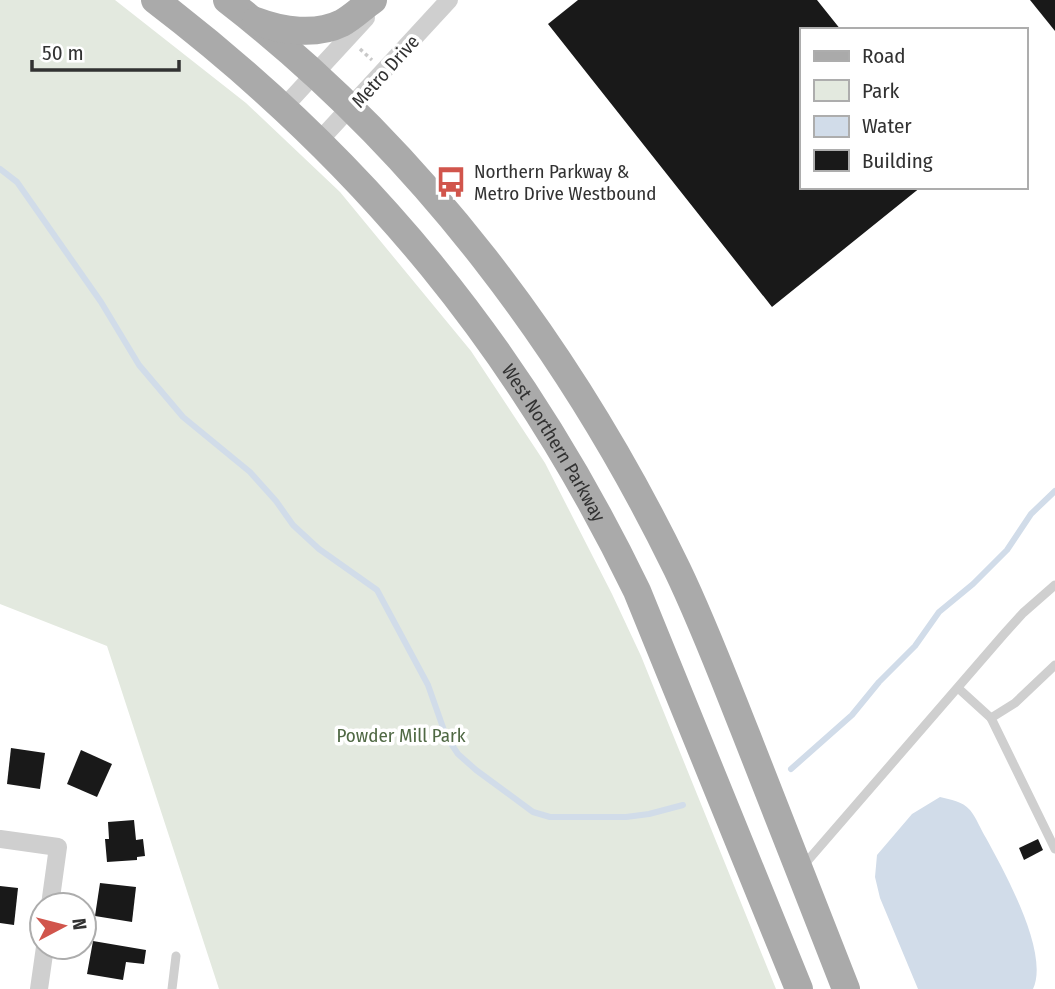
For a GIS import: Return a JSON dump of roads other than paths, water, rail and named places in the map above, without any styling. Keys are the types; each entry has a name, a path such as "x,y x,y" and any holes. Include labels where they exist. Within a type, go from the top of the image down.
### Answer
{"main road":[{"name":"West Northern Parkway","path":"155,0 210,42 284,107 383,206 476,320 551,430 612,539 659,640 799,989"},
{"path":"227,0 352,108 417,177 511,293 550,348 615,452 652,518 696,610 846,989"},
{"path":"250,18 284,29 321,29 344,22 373,0"}],"street":[{"path":"284,107 382,0"},
{"name":"Metro Drive","path":"319,141 449,0"},
{"path":"0,839 58,847 52,891"},
{"path":"39,989 43,961"}],"lane":[{"path":"799,870 1023,613 1055,585"},
{"path":"992,718 1015,703 1055,665"},
{"path":"958,688 992,718 1055,849"},
{"path":"172,989 176,957"}],"water":[{"path":"940,797 960,803 970,810 1013,891 1023,912 1035,955 1037,974 1033,989 918,989 880,898 875,877 877,855 912,814"}],"waterway":[{"path":"0,169 17,182 101,302 139,365 183,417 250,472 293,525 319,549 377,590 428,685 446,736 458,754 533,812 550,817 626,817 683,805"},
{"path":"791,769 852,715 879,682 915,646 939,612 973,584 1007,550 1031,514 1055,491"}],"place":[{"name":"Northern Parkway & Metro Drive Westbound","path":"451,182"}],"park label":[{"name":"Powder Mill Park","path":"401,735"}]}
